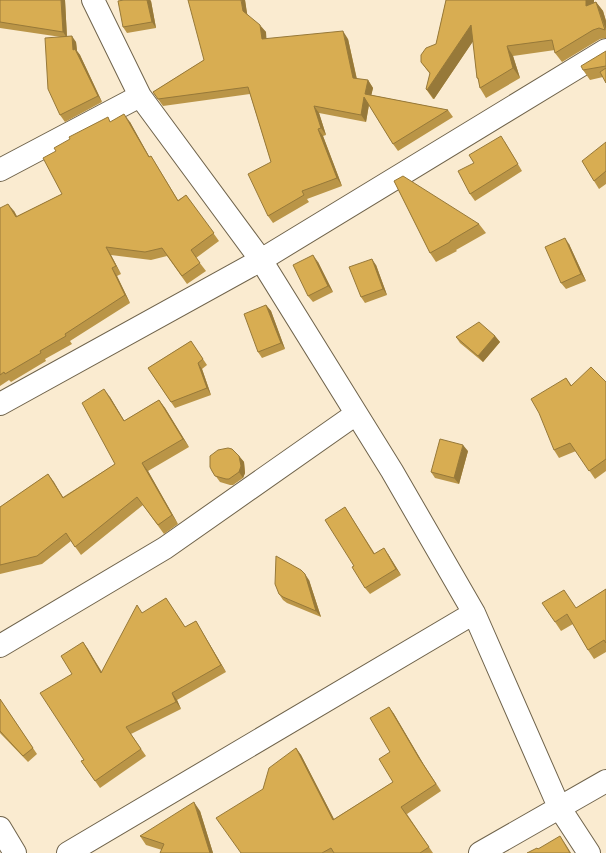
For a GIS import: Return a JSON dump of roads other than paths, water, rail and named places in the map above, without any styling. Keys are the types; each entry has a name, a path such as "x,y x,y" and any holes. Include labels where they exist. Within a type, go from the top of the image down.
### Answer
{"street":[{"path":"93,0 140,96 261,260 392,471 474,613 559,808 589,853"},
{"path":"0,404 261,260 606,50"},
{"path":"0,170 140,96"},
{"path":"0,646 165,548 356,414"},
{"path":"68,853 474,613"},
{"path":"480,853 606,781"},
{"path":"0,828 15,853"}]}
